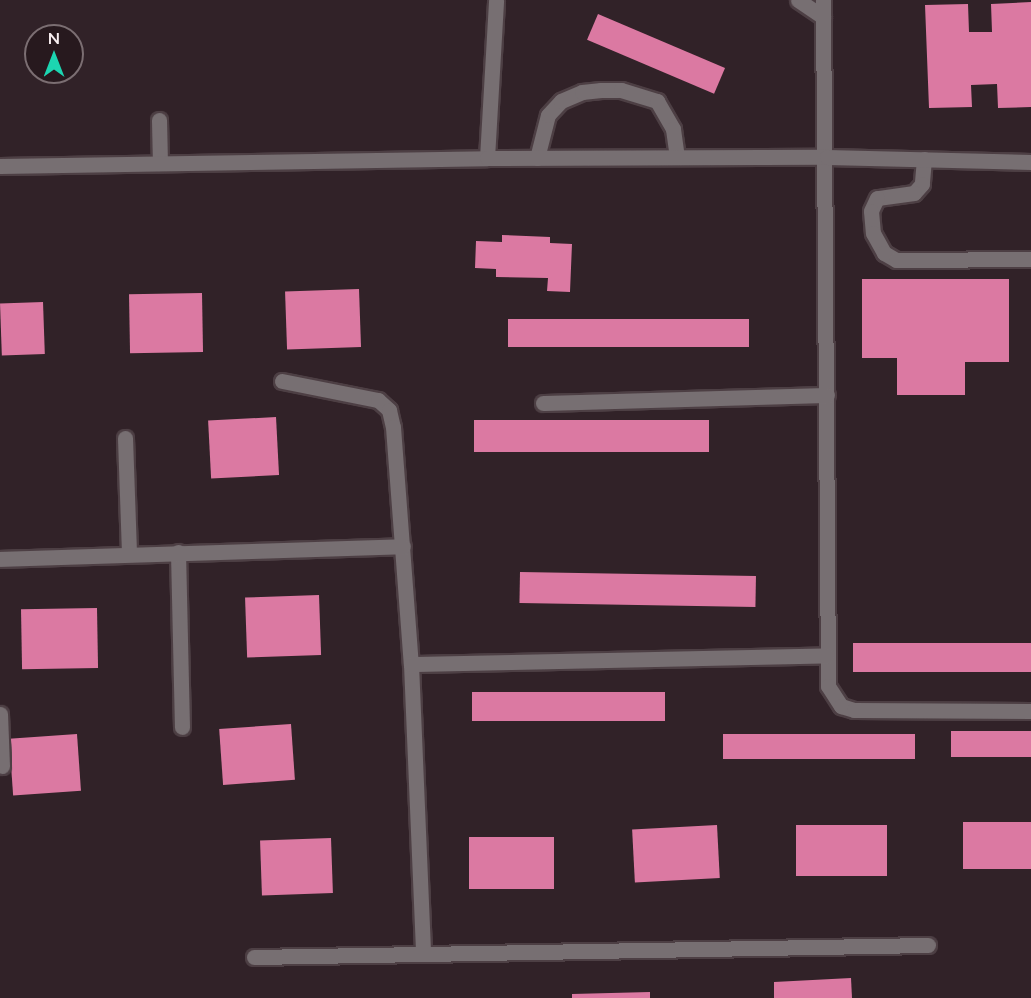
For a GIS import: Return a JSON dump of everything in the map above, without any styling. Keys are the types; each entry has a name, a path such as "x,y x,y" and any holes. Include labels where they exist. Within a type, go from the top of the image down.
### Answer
{"street":[{"path":"488,158 496,0"},
{"path":"798,0 823,17"},
{"path":"823,0 826,157 826,655 828,686 841,706 854,710 1031,711"},
{"path":"537,158 548,115 561,101 582,92 601,90 621,90 657,101 673,129 677,157"},
{"path":"159,120 160,163"},
{"path":"0,166 677,157 826,157 1031,162"},
{"path":"924,159 922,184 914,193 877,198 871,210 873,233 884,254 896,260 1031,259"},
{"path":"282,381 378,400 389,410 403,546 411,664 423,952"},
{"path":"543,403 826,395"},
{"path":"125,438 129,554"},
{"path":"0,559 403,546"},
{"path":"178,552 182,727"},
{"path":"411,664 826,655"},
{"path":"0,714 2,766"},
{"path":"254,957 423,952 928,945"}],"building":[{"path":"1031,2 1031,107 998,108 997,84 971,85 972,107 929,108 925,5 968,4 969,32 992,32 991,4"},
{"path":"598,14 725,68 714,94 587,40"},
{"path":"502,235 550,237 550,243 572,244 570,292 547,291 548,278 496,277 496,269 475,268 476,241 502,242"},
{"path":"862,279 1009,279 1009,362 965,362 965,395 897,395 897,358 862,358"},
{"path":"359,289 361,347 287,350 285,292"},
{"path":"202,293 203,352 130,353 129,294"},
{"path":"43,302 45,354 2,355 0,304"},
{"path":"508,319 749,319 749,347 508,347"},
{"path":"276,417 279,475 211,478 208,421"},
{"path":"474,420 709,420 709,452 474,452"},
{"path":"520,572 756,576 755,607 519,603"},
{"path":"319,595 321,655 247,658 245,598"},
{"path":"97,608 98,668 22,669 21,609"},
{"path":"853,643 1031,643 1031,672 853,672"},
{"path":"472,692 665,692 665,721 472,721"},
{"path":"291,724 295,780 223,785 219,729"},
{"path":"951,731 1031,731 1031,757 951,757"},
{"path":"77,734 81,791 13,796 9,739"},
{"path":"723,734 915,734 915,759 723,759"},
{"path":"963,822 1031,822 1031,869 963,869"},
{"path":"717,825 720,878 635,882 632,829"},
{"path":"796,825 887,825 887,876 796,876"},
{"path":"469,837 554,837 554,889 469,889"},
{"path":"331,838 333,893 262,895 260,840"},
{"path":"851,978 852,998 774,998 774,982"},
{"path":"650,992 650,998 572,998 572,994"}]}
